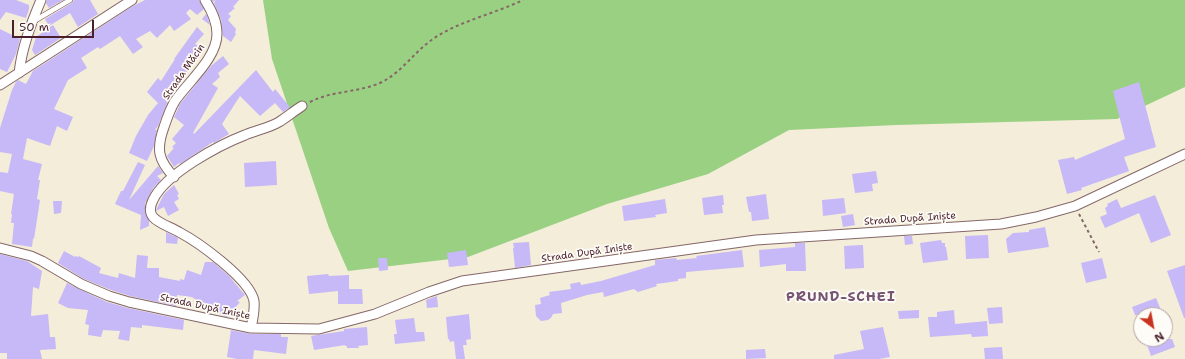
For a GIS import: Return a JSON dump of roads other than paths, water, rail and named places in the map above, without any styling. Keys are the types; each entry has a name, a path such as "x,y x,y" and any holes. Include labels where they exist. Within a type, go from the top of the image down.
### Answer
{"street":[{"path":"19,73 31,23 41,0"},
{"path":"0,85 132,0"},
{"name":"Strada Măcin","path":"174,177 164,167 160,156 160,144 163,130 175,102 207,60 214,48 217,36 216,23 212,11 205,0"},
{"path":"252,328 254,300 247,286 233,271 197,243 181,233 156,221 150,212 152,202 160,188 195,161 245,135 280,121 302,106"},
{"name":"Strada După Iniște","path":"0,248 32,256 74,280 109,296 129,302 252,328 319,329 375,314 428,292 462,281 756,240 1001,224 1036,217 1075,206 1185,154"}],"lane":[{"path":"31,23 70,0"}],"district":[{"name":"PRUND-SCHEI","path":"841,297"}]}
